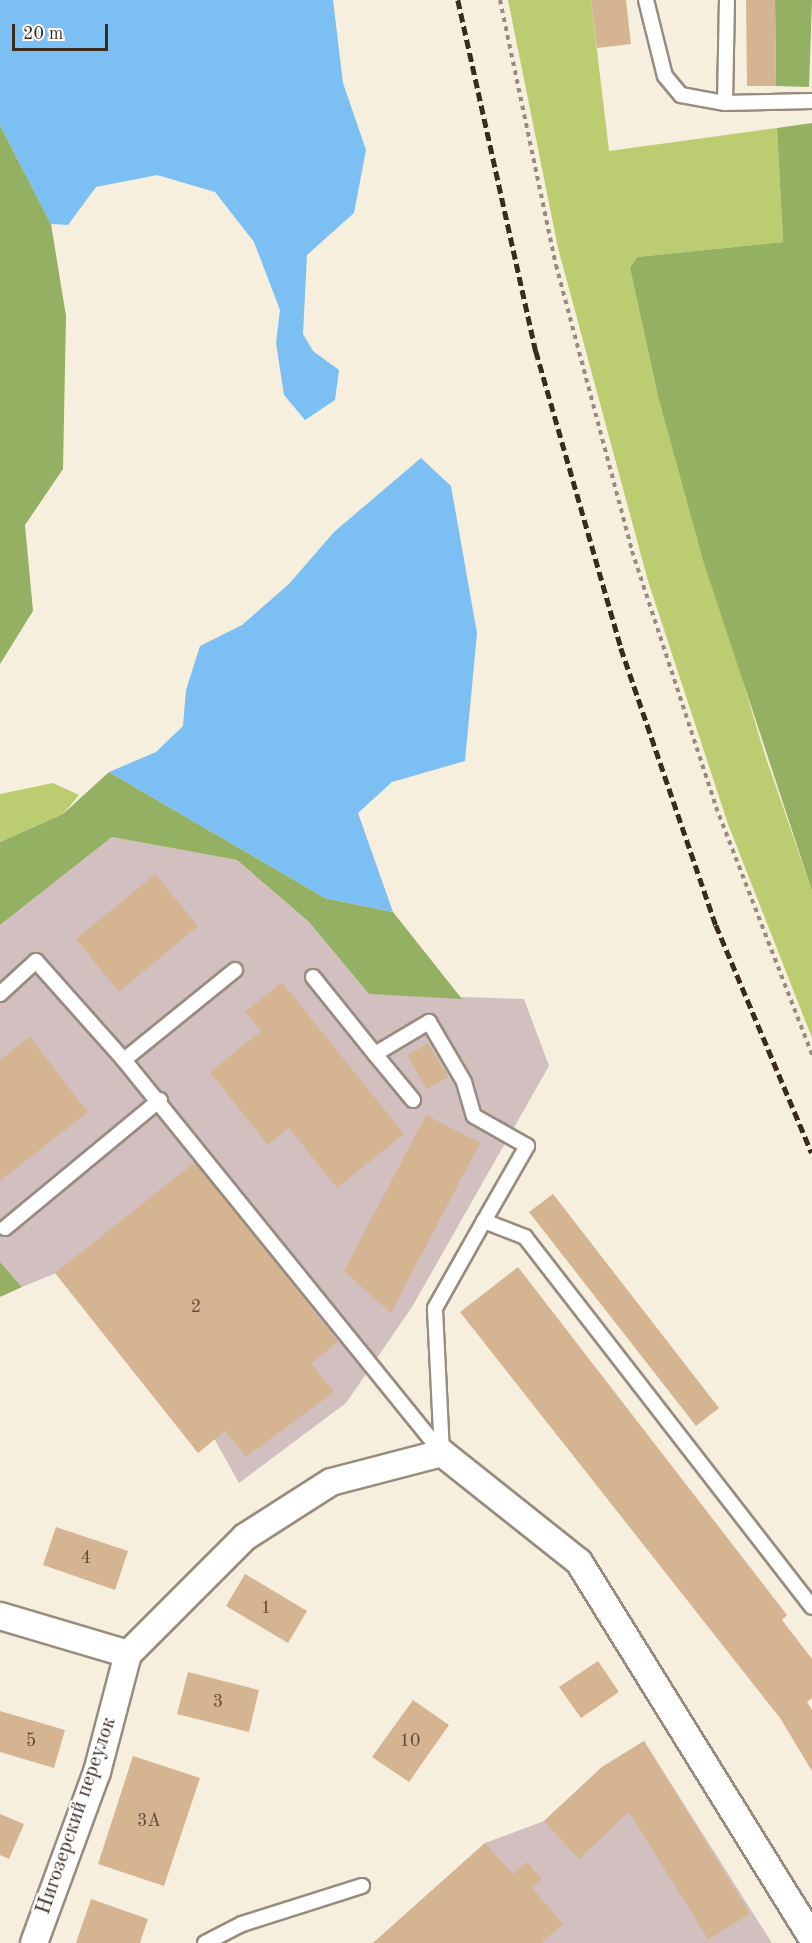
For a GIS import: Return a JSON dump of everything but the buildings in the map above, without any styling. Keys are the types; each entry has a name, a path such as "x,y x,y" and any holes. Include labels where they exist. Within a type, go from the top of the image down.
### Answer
{"street":[{"path":"0,1616 128,1654 245,1537 331,1482 442,1453 579,1562 812,1938"},
{"name":"Нигозерский переулок","path":"34,1943 97,1772 128,1654"}],"lane":[{"path":"646,0 673,88 693,99 725,103 812,101"},
{"path":"725,103 727,0"},
{"path":"0,994 36,962 160,1100 442,1453"},
{"path":"124,1060 235,970"},
{"path":"313,977 413,1100"},
{"path":"375,1054 429,1022 464,1082 474,1116 527,1146 435,1308 442,1453"},
{"path":"5,1228 160,1100"},
{"path":"484,1221 525,1237 812,1607"},
{"path":"205,1943 242,1924 362,1886"}],"path":[{"path":"500,0 558,275 632,551 723,828 812,1055"}],"shaded area":[{"path":"112,837 237,860 309,922 369,994 524,999 549,1066 412,1307 346,1403 239,1483 215,1440 56,1273 22,1287 0,1262 0,925"},
{"path":"644,1741 772,1943 373,1943 485,1843 544,1821 602,1767"}],"green space":[{"path":"508,0 591,0 609,151 777,128 783,242 637,257 630,268 657,392 764,752 812,891 812,1038 728,824 648,581 558,248"},
{"path":"775,0 812,0 809,87 776,86"},
{"path":"812,123 812,891 703,560 657,392 630,268 637,257 783,242 777,128"},
{"path":"0,125 51,224 66,316 63,469 25,525 33,611 0,664"},
{"path":"109,772 325,898 393,912 462,999 369,994 309,922 237,860 112,837 0,925 0,842 63,814"},
{"path":"53,783 79,795 63,814 0,842 0,794"},
{"path":"0,1262 22,1287 0,1297"}],"water":[{"path":"0,0 333,0 343,83 366,150 354,213 307,255 303,334 313,351 339,370 335,400 305,420 284,395 276,343 280,310 254,242 215,192 157,175 96,187 68,225 51,224 0,125"},
{"path":"421,458 451,486 477,633 465,761 392,782 358,813 393,912 325,898 109,772 156,752 183,726 186,690 200,646 242,625 289,584 334,532"}],"railway":[{"path":"458,0 536,351 621,648 716,925 812,1153"}]}
